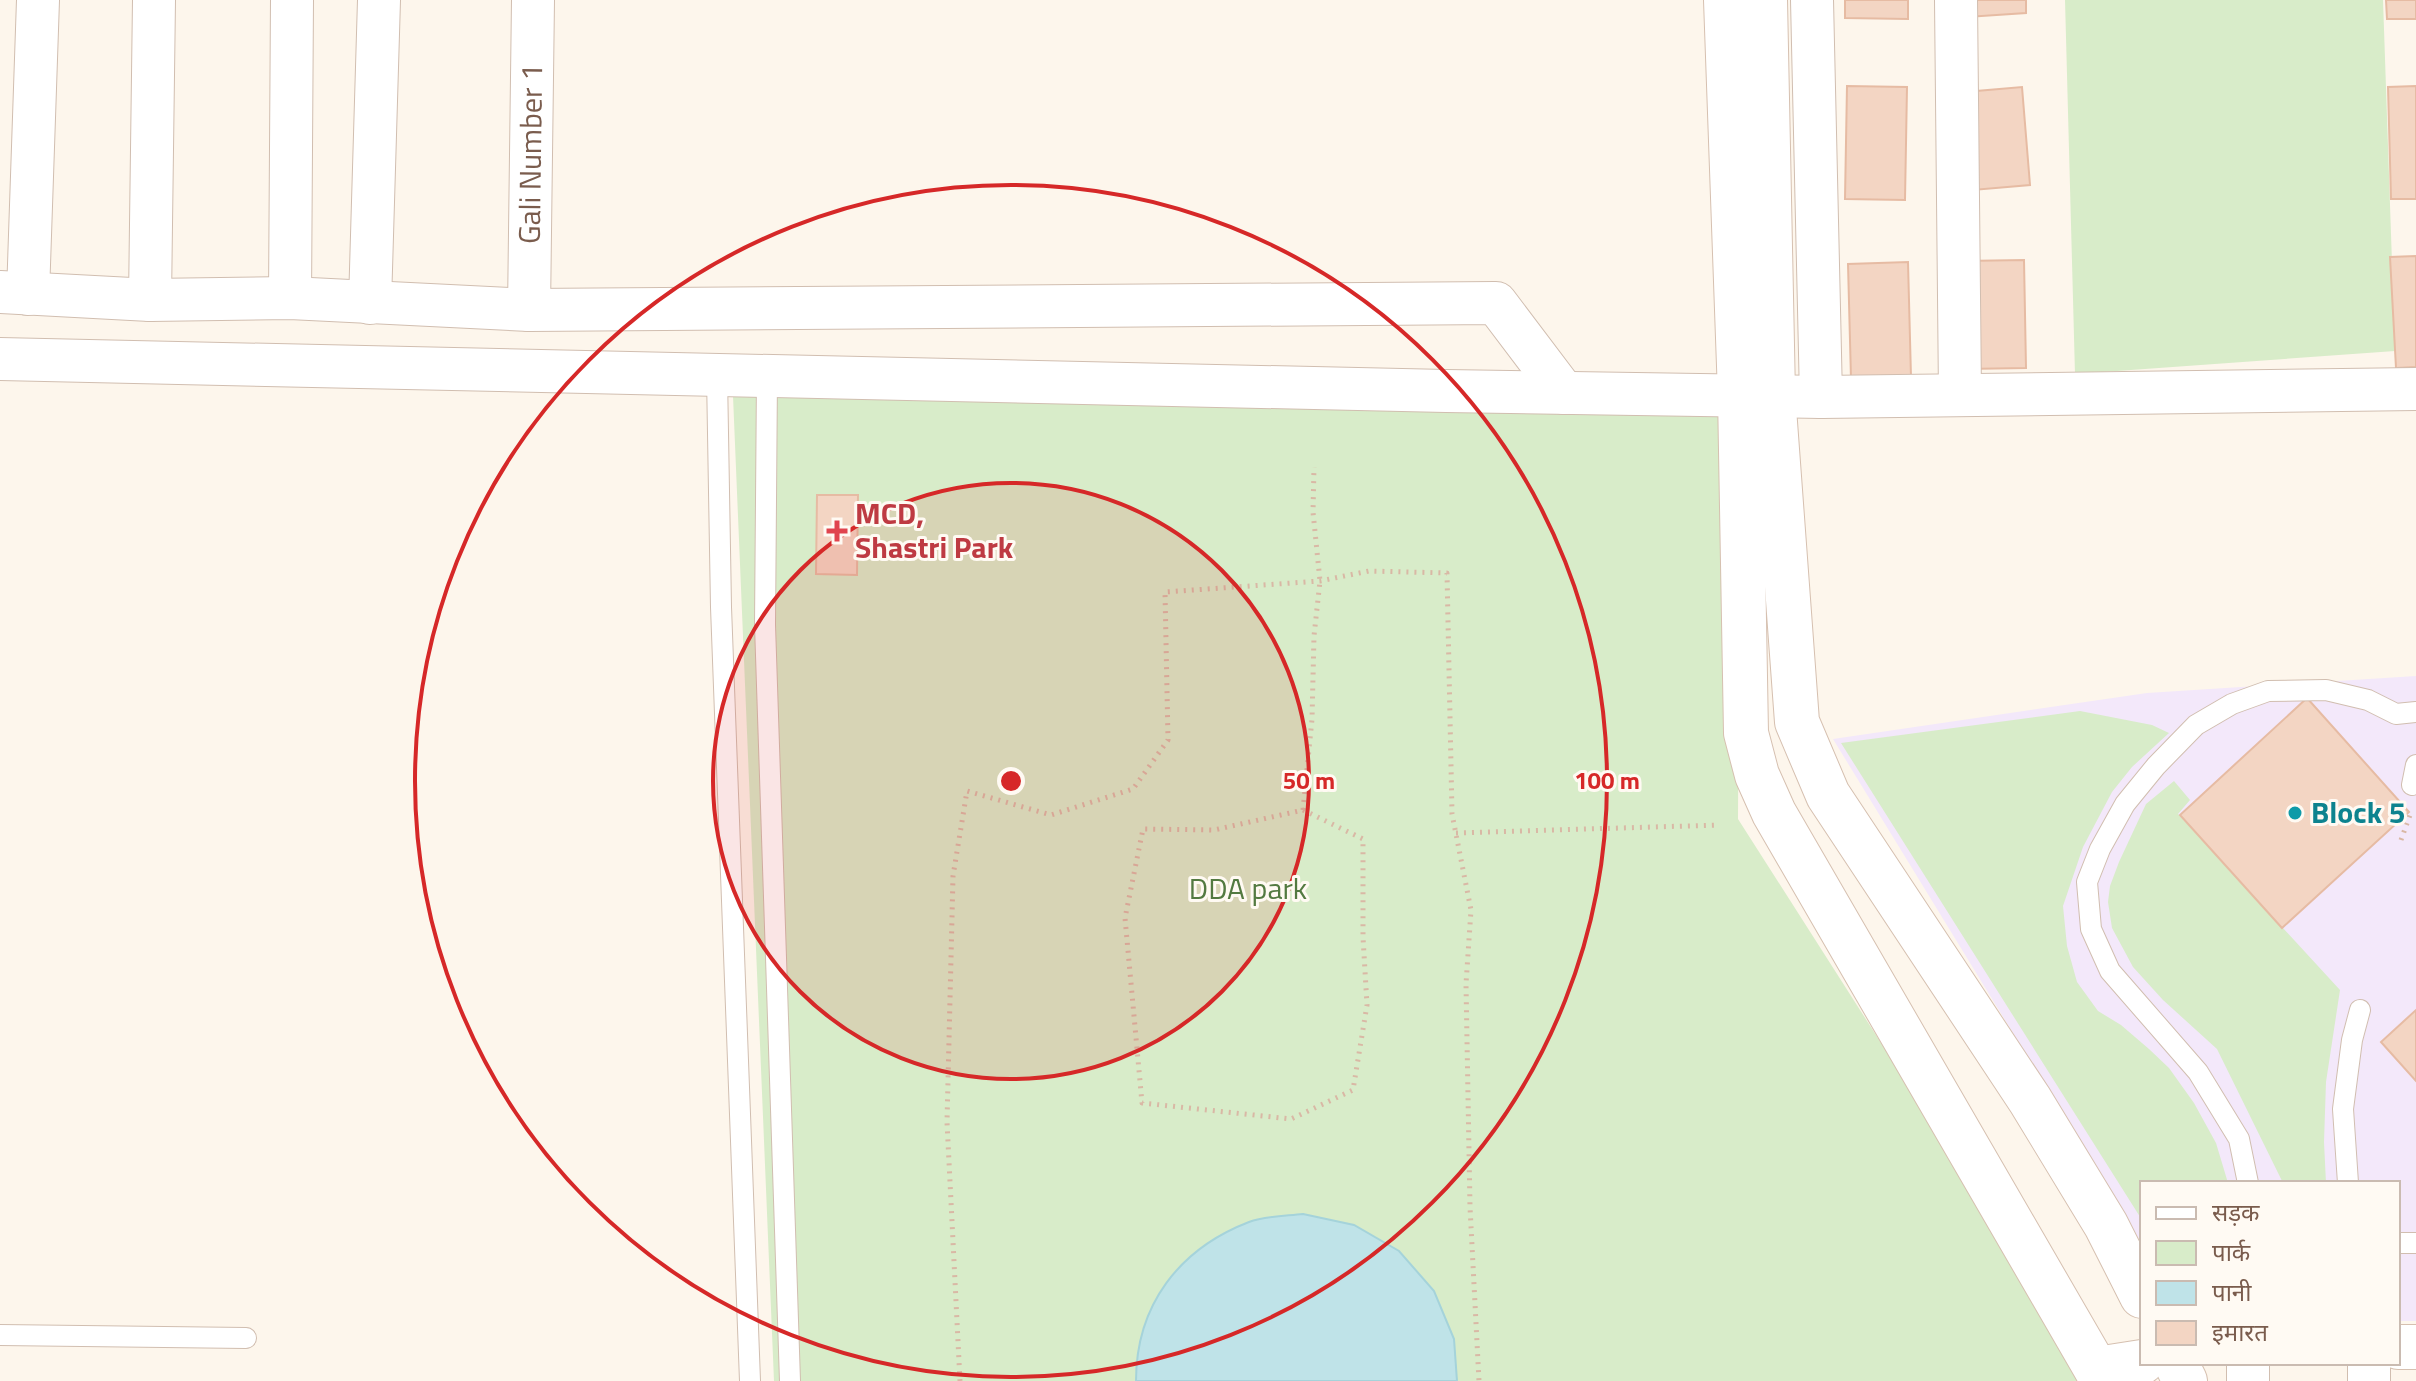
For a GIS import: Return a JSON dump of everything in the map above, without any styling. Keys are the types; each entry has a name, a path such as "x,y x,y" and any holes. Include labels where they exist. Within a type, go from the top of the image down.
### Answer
{"street":[{"path":"38,0 14,293 150,300 290,298 529,310 1496,303 1564,393"},
{"path":"150,300 154,0"},
{"path":"290,298 292,0"},
{"path":"370,303 379,0"},
{"name":"Gali Number 1","path":"529,310 533,0"},
{"path":"1726,0 1757,394 1797,722 1828,795 2030,1100 2106,1225 2140,1291"},
{"path":"1765,0 1746,733 1757,775 1774,813 2100,1375 2140,1363"},
{"path":"1812,0 1821,397"},
{"path":"1956,0 1960,395"},
{"path":"0,359 1821,397 2416,389"}],"lane":[{"path":"717,375 722,623 750,1381"},
{"path":"767,376 765,625 790,1381"},
{"path":"2248,1181 2239,1139 2198,1072 2110,971 2091,929 2087,882 2100,849 2125,804 2196,725 2232,704 2268,691 2326,690 2368,700 2396,714 2416,712"},
{"path":"2348,1181 2343,1109 2352,1040 2360,1010"},
{"path":"0,1335 246,1338"}],"path":[{"path":"1303,810 1320,581 1313,512 1314,467"},
{"path":"960,1381 947,1106 953,876 967,791 1051,815 1133,789 1168,740 1165,592 1320,581 1369,571 1447,573 1452,814 1471,910 1466,984 1470,1207 1479,1381"},
{"path":"2401,840 2413,807"},
{"path":"1303,810 1363,839 1367,1005 1353,1090 1291,1119 1142,1103 1125,918 1143,829 1214,830 1303,810"},
{"path":"1456,833 1719,825"}],"shaded area":[{"path":"2416,676 2416,1321 2400,1321 2400,1181 2140,1181 2140,1241 1833,739 2147,693"}],"green space":[{"path":"2065,0 2383,0 2395,351 2075,374"},
{"name":"DDA park","path":"1740,394 1738,819 2097,1381 774,1381 733,396"},
{"path":"2080,711 2152,725 2169,733 2132,767 2112,792 2083,847 2063,906 2067,946 2077,982 2098,1011 2121,1025 2169,1068 2194,1103 2216,1143 2227,1181 2140,1181 2140,1217 1841,743"},
{"path":"2174,781 2190,800 2178,814 2340,990 2326,1082 2326,1181 2282,1181 2217,1049 2163,1000 2133,967 2112,928 2108,902 2110,886 2146,804"}],"water":[{"path":"1303,1214 1354,1225 1399,1251 1434,1291 1454,1339 1457,1381 1136,1381 1138,1353 1153,1304 1182,1264 1224,1233 1249,1222"}],"building":[{"path":"1845,0 1908,0 1908,19 1845,18"},
{"path":"1966,0 2026,0 2026,13 1967,17"},
{"path":"2386,0 2416,0 2416,19 2387,19"},
{"path":"1847,86 1907,87 1905,200 1845,199"},
{"path":"2416,86 2416,199 2391,199 2388,87"},
{"path":"2022,87 2030,185 1973,190 1965,92"},
{"path":"2416,256 2416,367 2396,368 2390,257"},
{"path":"2024,260 2026,368 1965,369 1963,261"},
{"path":"1908,262 1911,377 1851,379 1848,264"},
{"path":"817,495 858,495 857,575 816,574"},
{"name":"Block 5","path":"2307,698 2409,812 2282,928 2180,815"},
{"path":"2416,1010 2416,1081 2381,1042"}],"place":[{"name":"MCD, Shastri Park","path":"837,531"},
{"name":"Block 5","path":"2295,813"}]}
